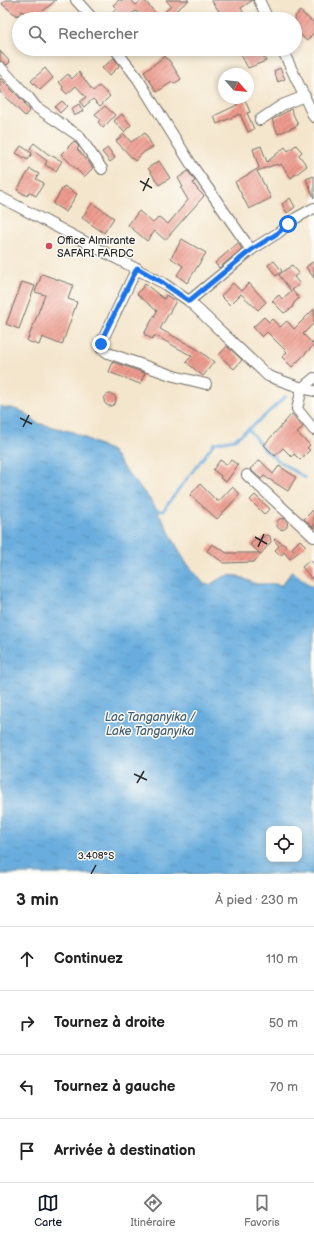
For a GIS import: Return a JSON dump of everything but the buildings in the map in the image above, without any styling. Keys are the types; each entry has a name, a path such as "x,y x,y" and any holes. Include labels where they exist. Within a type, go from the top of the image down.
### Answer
{"street":[{"path":"76,0 87,12"},
{"path":"259,0 265,12"},
{"path":"120,56 138,79 191,164 251,250"},
{"path":"286,56 309,101 314,116"},
{"path":"0,67 36,107 79,136 102,169"},
{"path":"260,120 282,105 309,101"},
{"path":"0,197 163,283 189,301 268,376 314,391"},
{"path":"189,301 251,250 278,233 296,218 314,208"},
{"path":"137,268 102,339 102,349 108,353 159,371 206,384"},
{"path":"314,378 302,388 297,409 314,430"},
{"path":"247,475 314,536"}],"water":[{"name":"Lac Tanganyika / Lake Tanganyika","path":"0,405 5,408 12,408 24,412 37,423 73,432 112,451 122,466 149,498 185,561 204,584 210,585 223,577 231,575 257,584 282,585 292,571 314,588 314,874 0,874"}],"waterway":[{"path":"157,510 163,511 214,443 235,439 260,420 286,396"},
{"path":"248,429 263,448 276,459 305,478"}],"place":[{"name":"Office Almirante SAFARI FARDC","path":"49,246"}],"route":[{"path":"101,344 102,339 137,268 163,283 189,301 251,250 278,233 288,224"}]}
